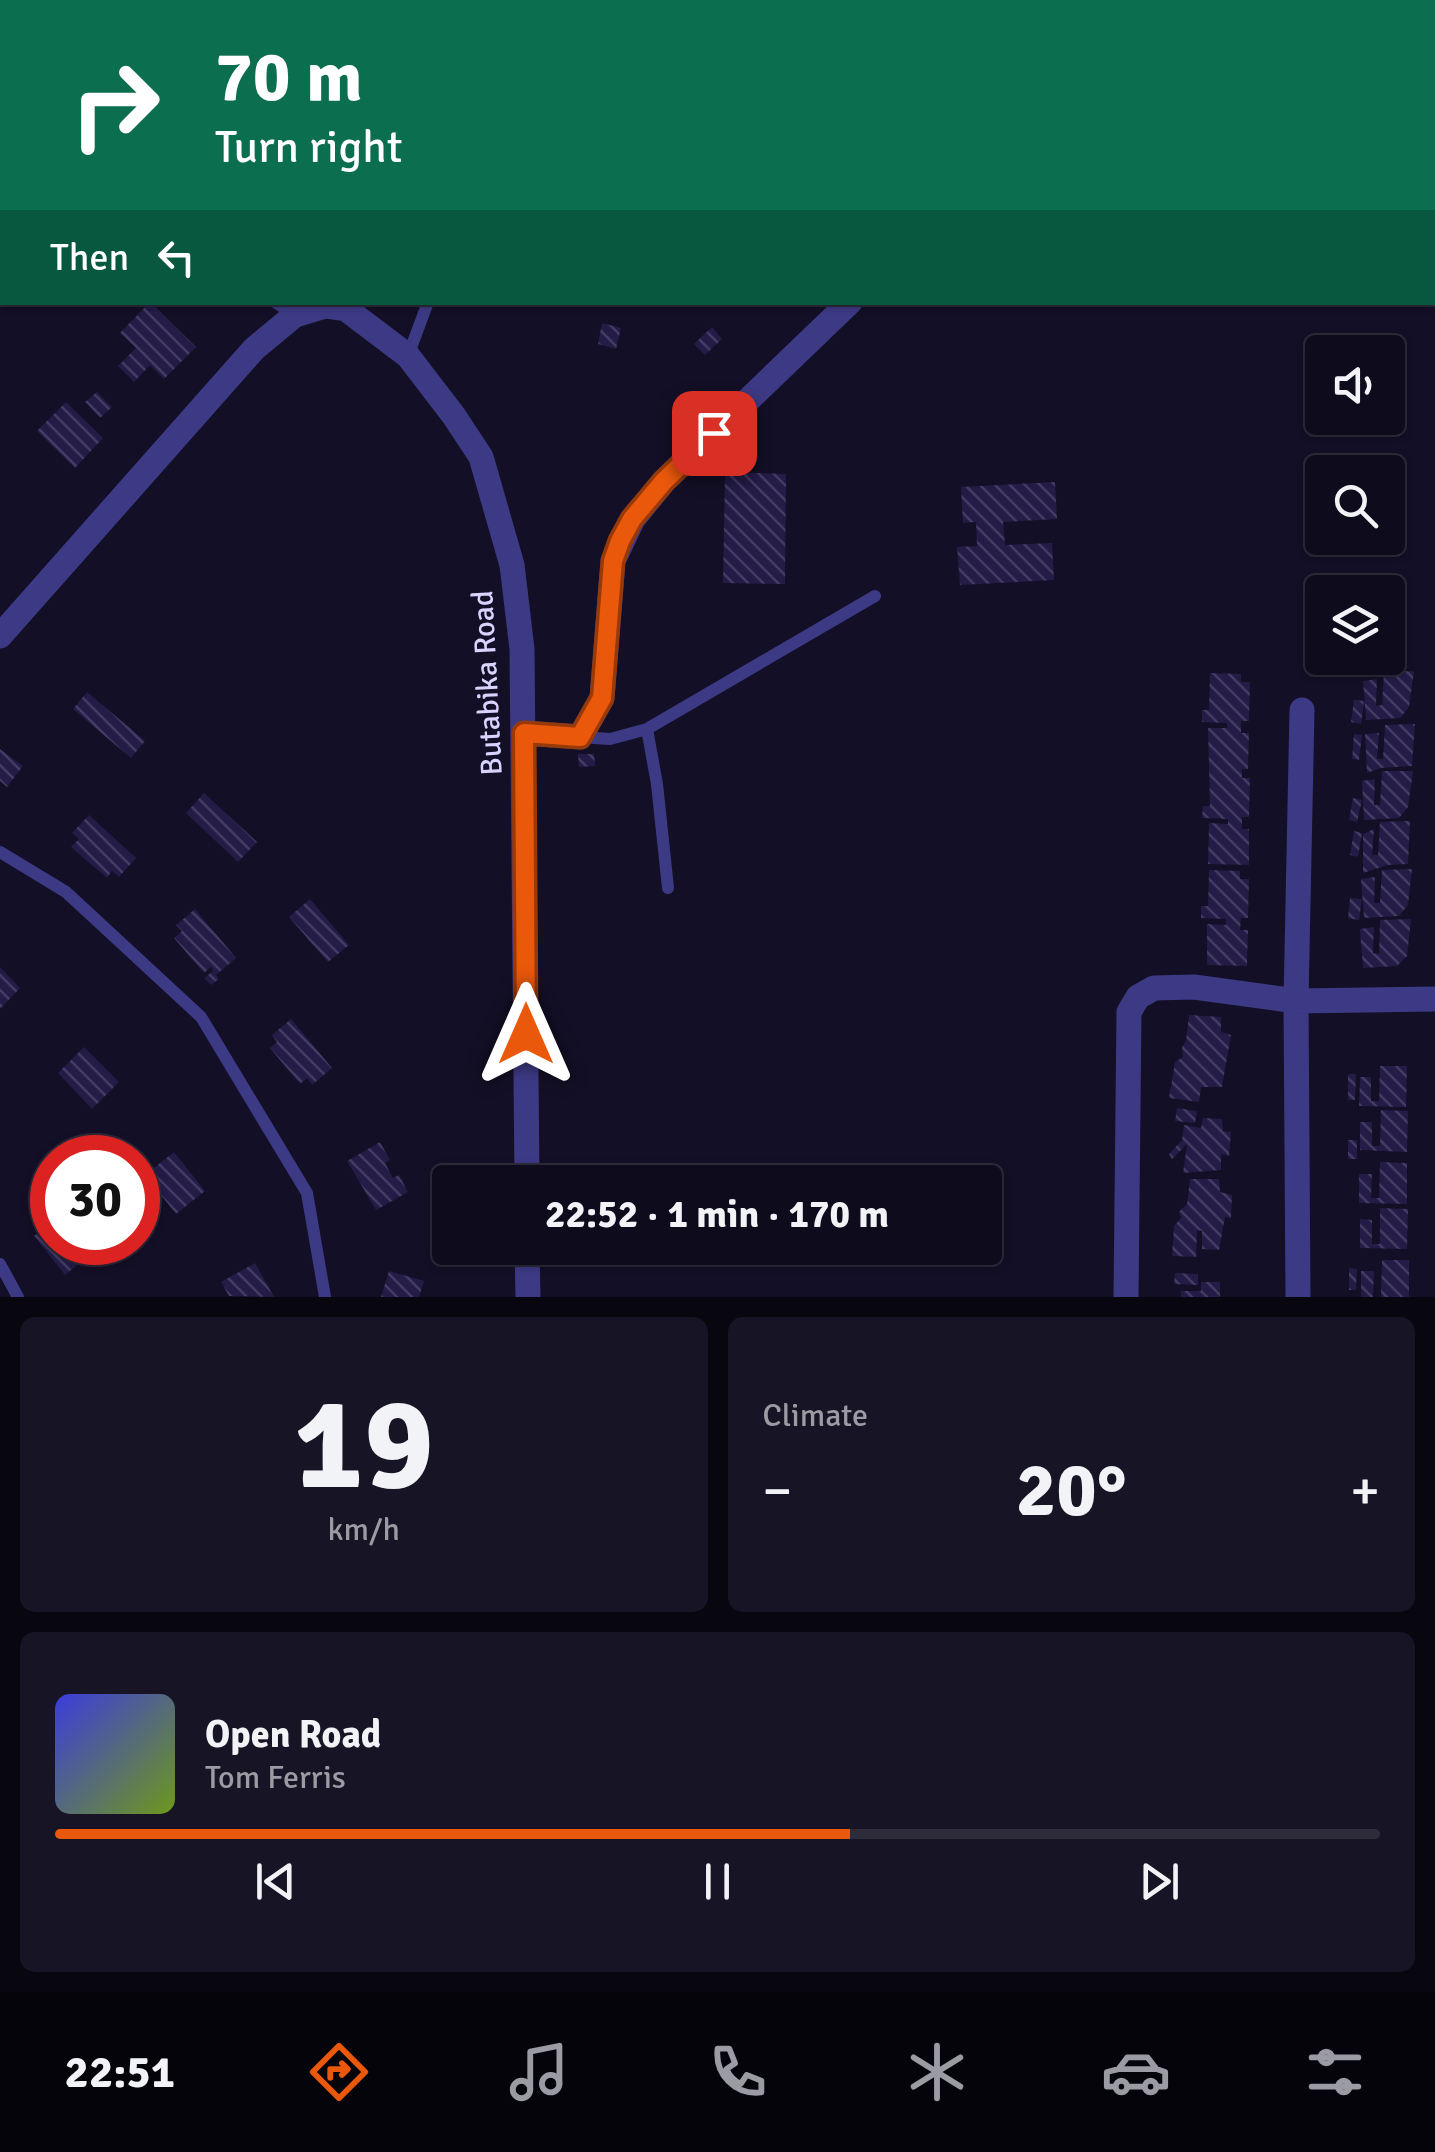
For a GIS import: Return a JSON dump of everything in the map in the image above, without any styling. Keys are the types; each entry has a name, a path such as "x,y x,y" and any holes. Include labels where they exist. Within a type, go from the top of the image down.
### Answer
{"street":[{"name":"Butabika Road","path":"0,636 285,309 319,305"},
{"name":"Butabika Road","path":"330,305 346,310 408,356 454,416 480,457 512,565 522,649 527,1165"},
{"path":"524,733 580,737 602,698 613,561 632,519 664,481 847,305"},
{"path":"1298,1297 1296,1001 1302,710"},
{"path":"1126,1297 1129,1012 1138,997 1154,988 1194,988 1296,1001 1435,999"},
{"path":"528,1265 528,1297"}],"lane":[{"path":"408,356 427,305"},
{"path":"580,737 610,740 647,729 874,596"},
{"path":"647,729 668,888"},
{"path":"0,852 66,892 201,1017 307,1193 325,1297"},
{"path":"0,1264 18,1297"}],"building":[{"path":"147,305 153,305 196,347 164,379 150,365 134,382 118,366 136,348 120,333"},
{"path":"602,323 621,328 616,349 598,344"},
{"path":"712,327 722,339 705,355 694,344"},
{"path":"97,392 112,407 100,418 85,402"},
{"path":"66,402 103,438 75,468 37,431"},
{"path":"725,472 786,474 785,584 723,583"},
{"path":"1055,482 1057,519 1003,522 1005,545 1052,543 1054,580 960,585 957,547 977,546 976,522 963,523 961,487"},
{"path":"1405,671 1414,671 1409,707 1400,718 1366,720 1363,681 1377,679 1376,706 1382,705 1384,675 1405,675"},
{"path":"1210,673 1241,674 1241,682 1250,682 1249,721 1241,721 1241,733 1249,733 1248,769 1242,769 1242,778 1250,778 1249,817 1242,817 1242,829 1249,829 1249,865 1208,864 1209,823 1228,824 1228,819 1202,818 1203,806 1210,806 1208,728 1227,728 1227,723 1202,722 1202,710 1209,710"},
{"path":"87,692 145,741 131,758 73,709"},
{"path":"1354,700 1364,701 1361,724 1351,722"},
{"path":"1415,724 1412,766 1367,773 1365,734 1379,733 1377,759 1383,759 1385,725"},
{"path":"1354,734 1362,735 1359,760 1352,759"},
{"path":"0,749 23,766 7,787 0,781"},
{"path":"578,754 594,754 595,766 579,767"},
{"path":"1382,771 1413,771 1408,807 1399,818 1364,820 1362,781 1375,779 1374,805 1380,805"},
{"path":"204,793 257,842 238,862 186,813"},
{"path":"1353,798 1362,800 1357,822 1349,820"},
{"path":"89,815 136,858 119,877 112,871 107,878 71,847 79,839 72,833"},
{"path":"1410,821 1408,864 1363,873 1363,834 1374,829 1372,855 1378,855 1380,822"},
{"path":"1354,831 1362,833 1358,857 1350,855"},
{"path":"1412,869 1408,905 1399,916 1364,918 1361,879 1375,877 1374,903 1380,903 1382,870"},
{"path":"1209,870 1240,871 1240,879 1249,879 1248,918 1241,918 1240,930 1248,930 1247,966 1207,965 1207,924 1226,925 1226,919 1201,918 1201,906 1208,906"},
{"path":"1350,898 1362,899 1359,920 1348,918"},
{"path":"310,899 349,945 328,962 289,917"},
{"path":"195,909 236,958 216,975 219,979 211,985 204,978 213,971 211,967 204,973 174,938 182,931 176,925"},
{"path":"1411,919 1407,956 1397,966 1363,968 1360,929 1374,927 1373,953 1379,954 1380,920"},
{"path":"0,967 20,988 0,1009"},
{"path":"1189,1015 1221,1017 1221,1032 1231,1035 1222,1087 1201,1087 1199,1102 1169,1098 1175,1062 1183,1057"},
{"path":"291,1019 332,1068 312,1085 307,1078 300,1084 270,1048 277,1042 272,1035"},
{"path":"84,1047 119,1082 92,1109 58,1073"},
{"path":"1380,1066 1407,1066 1406,1107 1359,1106 1360,1077 1371,1077 1371,1101 1379,1101"},
{"path":"1348,1074 1356,1074 1355,1100 1348,1100"},
{"path":"1177,1108 1197,1111 1195,1123 1175,1121"},
{"path":"1381,1110 1408,1111 1407,1152 1360,1150 1360,1122 1372,1122 1372,1146 1380,1146"},
{"path":"1203,1118 1222,1119 1223,1131 1231,1132 1229,1156 1221,1154 1221,1170 1183,1173 1187,1144 1172,1159 1169,1154 1182,1140 1184,1125 1201,1128"},
{"path":"1348,1140 1357,1140 1357,1159 1348,1159"},
{"path":"380,1142 390,1160 385,1163 393,1178 399,1175 408,1192 376,1210 347,1161"},
{"path":"174,1152 205,1191 176,1214 160,1194 160,1163"},
{"path":"1380,1162 1407,1163 1407,1204 1359,1203 1359,1174 1372,1174 1371,1198 1379,1198"},
{"path":"1190,1179 1219,1179 1220,1192 1232,1195 1231,1218 1225,1217 1219,1250 1202,1249 1202,1231 1197,1230 1196,1257 1172,1256 1174,1226 1187,1204"},
{"path":"1380,1208 1408,1209 1407,1249 1360,1248 1360,1219 1372,1220 1372,1244 1380,1244"},
{"path":"1382,1260 1409,1260 1409,1297 1381,1297"},
{"path":"255,1263 274,1297 229,1296 221,1282"},
{"path":"57,1265 77,1265 65,1275"},
{"path":"1349,1268 1357,1269 1356,1290 1349,1290"},
{"path":"389,1271 424,1281 419,1297 381,1297"},
{"path":"1361,1271 1374,1271 1373,1297 1361,1297"},
{"path":"1175,1273 1198,1274 1198,1285 1174,1284"},
{"path":"1201,1282 1220,1282 1220,1297 1181,1297 1181,1291 1201,1291"}],"route":[{"path":"526,1034 524,733 580,737 598,710 606,678 613,561 620,541 632,519 664,481 714,433"}]}
